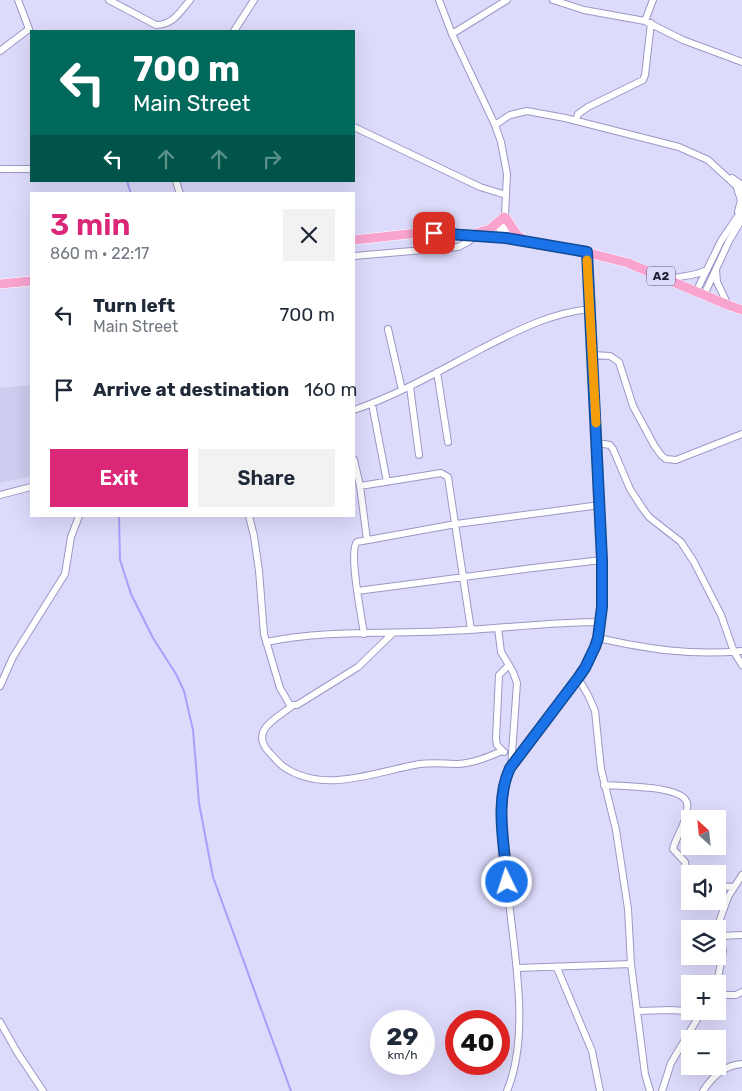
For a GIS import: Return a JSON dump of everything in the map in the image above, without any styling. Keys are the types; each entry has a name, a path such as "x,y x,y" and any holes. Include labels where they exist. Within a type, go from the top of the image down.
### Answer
{"highway":[{"path":"473,235 487,230 505,216 517,236 526,241"},
{"path":"438,249 441,241 439,233"},
{"name":"A2","path":"355,240 391,235 439,233 502,237 587,252 628,263 742,310"},
{"path":"0,284 30,281"}],"street":[{"path":"18,0 31,30"},
{"path":"109,0 156,25 165,25 175,18 190,0"},
{"path":"235,30 254,0"},
{"path":"439,0 452,34 495,125 505,160 507,179 502,237"},
{"path":"452,34 507,0"},
{"path":"553,0 584,10 648,22 683,40 742,62"},
{"path":"576,120 578,114 588,107 643,80 645,75 648,22 653,0"},
{"path":"0,51 30,31"},
{"path":"495,125 510,115 521,111 545,114 576,120 690,150 708,160 740,188 740,217 721,241 707,269 700,293"},
{"path":"355,127 480,187 506,195"},
{"path":"0,169 30,169"},
{"path":"700,293 716,268 742,210"},
{"path":"355,256 458,247 468,242 473,235"},
{"path":"507,1091 511,1081 518,1046 517,968 501,802 505,780 510,768 585,668 598,638 603,591 587,252"},
{"path":"716,268 717,282 728,305"},
{"path":"670,279 694,276 707,269"},
{"path":"355,410 410,387 535,322 565,312 590,308"},
{"path":"388,329 402,390"},
{"path":"592,355 610,356 619,362 633,406 654,445 666,459 676,460 742,434"},
{"path":"437,372 448,442"},
{"path":"410,387 419,455"},
{"path":"372,404 387,482"},
{"path":"597,443 613,448 630,489 643,509 654,521 681,542 694,562 721,615 734,652 742,665"},
{"path":"355,464 360,486 367,540"},
{"path":"360,486 443,473 449,480 471,630"},
{"path":"0,495 30,487"},
{"path":"364,634 353,547 357,542 456,524 600,505"},
{"path":"0,686 13,656 65,574 71,537 79,517"},
{"path":"249,517 257,553 263,628 266,642 280,688 288,703 292,706"},
{"path":"357,590 602,560"},
{"path":"266,642 303,637 471,630 567,622 600,622"},
{"path":"498,628 501,652 517,683 510,768"},
{"path":"393,633 358,667 297,705 292,706 265,727 261,735 263,745 282,766 297,774 319,780 342,779 391,771 422,763 461,764 482,760 502,751"},
{"path":"598,638 660,651 685,653 742,651"},
{"path":"509,665 499,676 496,739 497,745 511,757"},
{"path":"578,678 595,711 600,769 616,830 628,909 632,964 645,1074 650,1091"},
{"path":"604,785 653,788 684,798 687,802 687,814 673,850 685,862 685,865"},
{"path":"720,920 742,875"},
{"path":"726,887 734,888"},
{"path":"726,936 742,935"},
{"path":"517,968 632,964"},
{"path":"557,968 592,1051 600,1091"},
{"path":"726,995 736,995 742,992"},
{"path":"638,1010 681,1011"},
{"path":"662,1091 672,1063 697,1020"},
{"path":"0,1022 43,1091"},
{"path":"703,1091 725,1068 742,1064"}],"shaded area":[{"path":"30,385 30,476 0,483 0,388"}],"waterway":[{"path":"127,182 130,192"},
{"path":"119,517 120,560 131,594 153,638 176,674 184,691 193,730 199,803 213,877 291,1091"}],"slow traffic":[{"path":"587,260 596,423"}],"route":[{"path":"434,233 506,238 587,252 602,560 603,591 600,629 595,647 585,668 510,768 505,780 501,802 507,882"}]}
